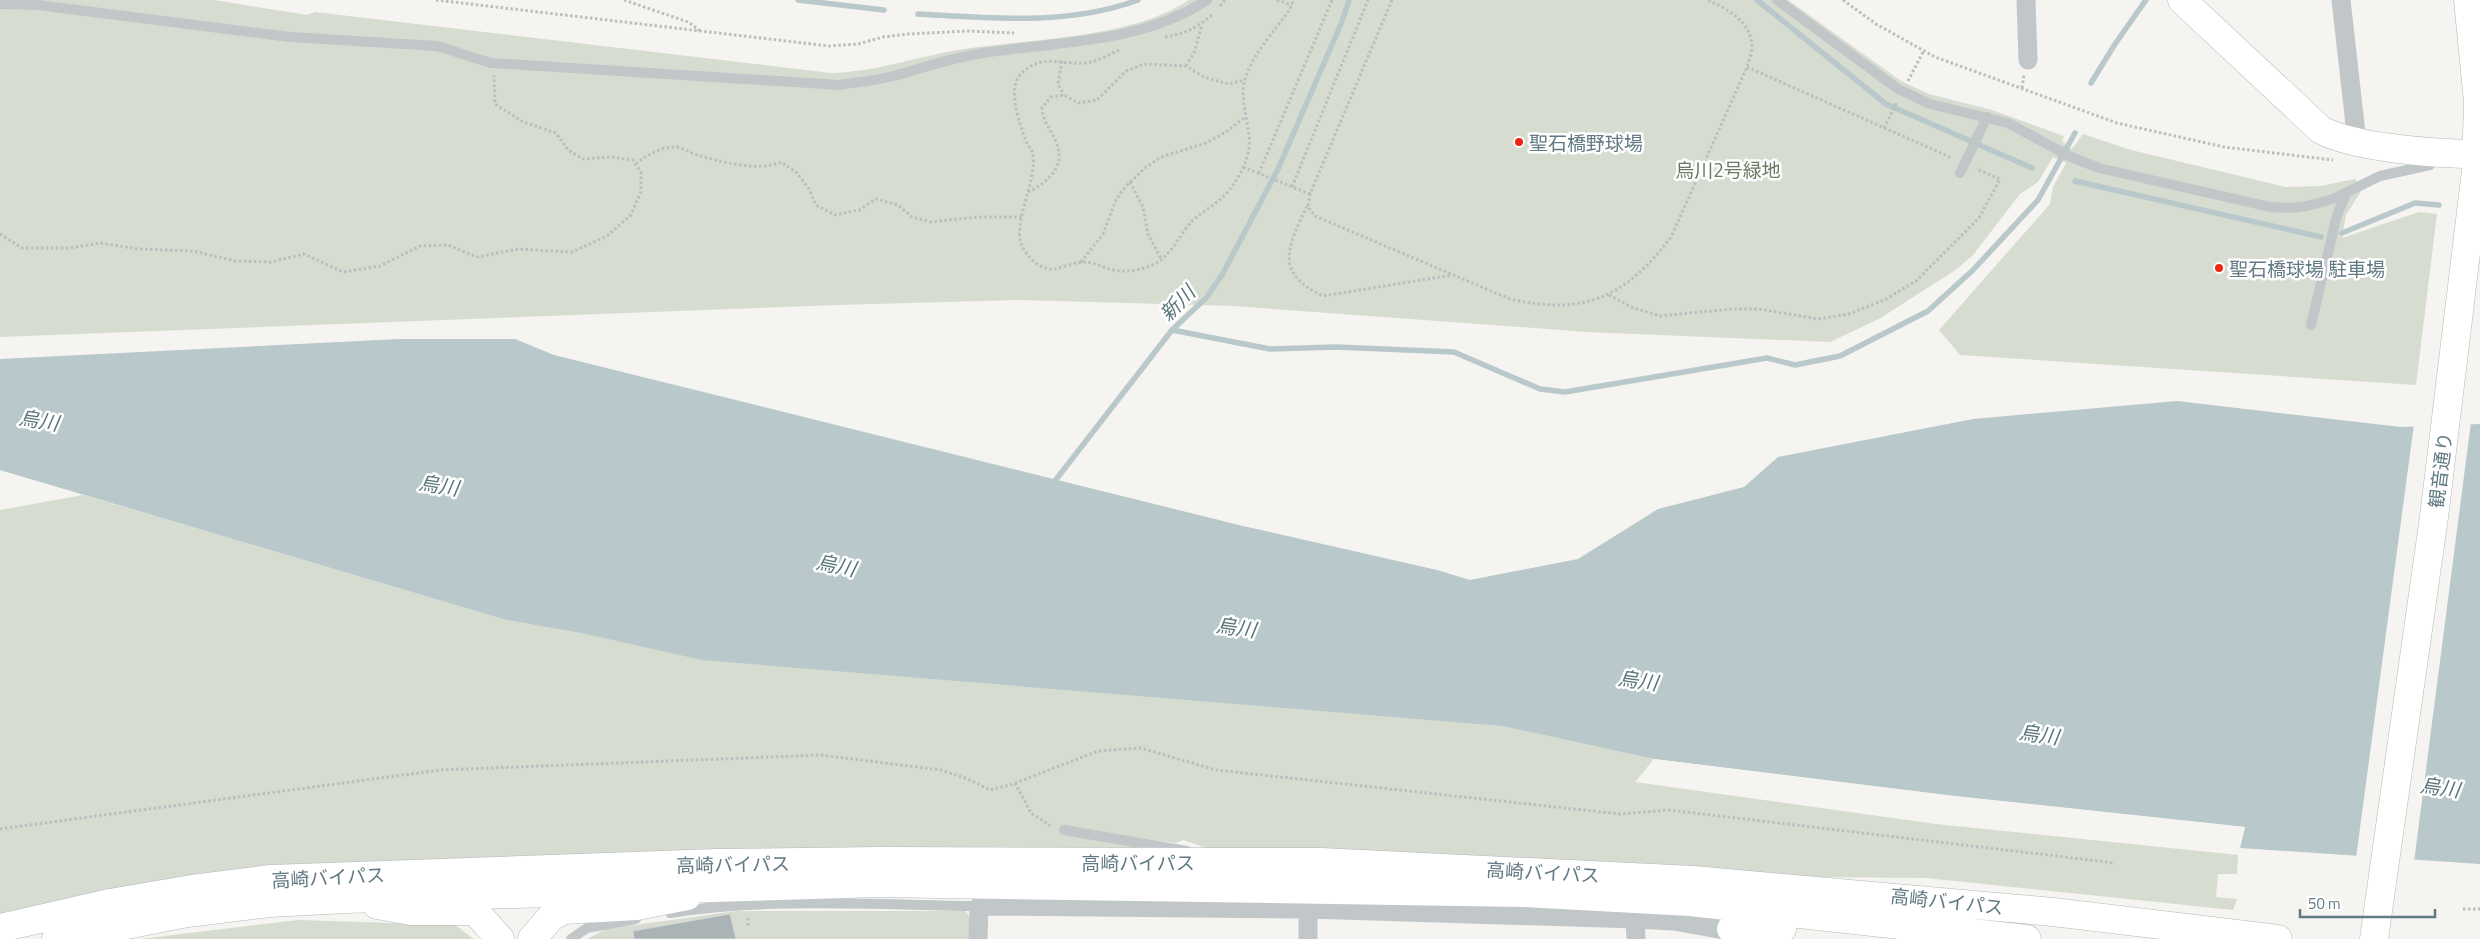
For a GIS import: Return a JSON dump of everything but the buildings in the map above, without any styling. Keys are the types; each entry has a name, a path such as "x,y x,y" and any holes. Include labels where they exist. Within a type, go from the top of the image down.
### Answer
{"main road":[{"path":"2182,0 2321,130 2335,137 2348,151 2438,152 2477,163"},
{"name":"観音通り","path":"2375,934 2434,517 2477,163 2478,102 2468,0"},
{"name":"高崎バイパス","path":"0,928 110,903 192,889 270,879 726,863 880,861 1321,862 1693,880 2053,912 2278,939"},
{"name":"高崎バイパス","path":"56,939 187,913 270,903 346,899 879,883 1523,893 1690,902 2026,939"},
{"path":"532,939 551,917 564,910 637,906 676,899 715,887"},
{"path":"346,899 411,911 475,912 500,939"},
{"path":"1731,929 1760,925 1808,933 1865,939"}],"street":[{"path":"2026,0 2028,60"},
{"path":"2341,0 2348,151"},
{"path":"978,939 979,906 1308,909 1635,919 1674,921 1731,929 1759,939"},
{"path":"1308,909 1308,939"},
{"path":"1635,919 1636,939"}],"lane":[{"path":"0,4 38,5 290,37 437,46 494,63 840,85 887,78 976,54 1120,35 1157,26 1187,13 1207,0"},
{"path":"1776,0 1898,89 1930,104 2008,123 2072,157 2099,168 2270,207 2290,208 2307,206 2333,199 2380,176 2430,165 2435,160 2438,152"},
{"path":"1962,168 1987,117"},
{"path":"2311,325 2337,214 2347,192"},
{"path":"1064,830 1187,850 1190,862"},
{"path":"572,939 587,928 712,906 763,904 979,906"}],"path":[{"path":"436,0 702,33 829,46 858,44 883,37 908,34 967,31 1019,34"},
{"path":"624,0 688,22 702,33"},
{"path":"1157,38 1180,34 1202,24 1225,0"},
{"path":"1277,0 1292,5"},
{"path":"1123,48 1092,62 1076,64 1044,60 1030,66 1019,77 1014,88 1026,143 1033,153 1028,192 1023,218 1019,226 1020,240 1027,254 1037,264 1052,269 1084,262 1113,270 1133,271 1155,264 1171,250 1192,221 1224,197 1238,179 1250,137 1245,117 1245,80 1254,60 1294,0"},
{"path":"1259,174 1332,0"},
{"path":"1292,187 1368,0"},
{"path":"1392,0 1310,194 1308,207 1315,216 1510,299 1537,305 1563,306 1609,295 1630,282 1655,258 1671,237 1747,67 1752,48 1746,26 1729,9 1707,0"},
{"path":"1843,0 1876,24 1935,57 2116,123 2224,147 2348,151"},
{"path":"1186,66 1194,53 1202,24"},
{"path":"1909,77 1924,50"},
{"path":"1062,61 1058,84 1064,95 1078,103 1097,100 1126,71 1144,64 1186,66 1204,76 1228,84 1245,80"},
{"path":"0,234 22,248 70,248 100,243 139,249 193,252 236,261 271,262 304,254 343,272 380,266 420,246 448,245 477,257 518,249 572,252 607,236 631,215 641,191 641,172 634,160 611,157 583,159 568,150 556,133 523,122 495,104 494,63"},
{"path":"1609,295 1631,307 1660,316 1731,309 1759,309 1818,319 1850,314 1886,299 1916,280 1979,218 2000,179 1962,168 1747,67"},
{"path":"1028,192 1044,186 1054,173 1058,160 1058,146 1043,119 1042,108 1051,97 1064,95"},
{"path":"1079,263 1103,234 1116,200 1144,168 1161,157 1206,143 1226,132 1245,117"},
{"path":"636,164 646,155 675,147 696,155 744,166 770,167 781,162 797,173 810,189 816,205 835,215 859,210 876,199 898,205 912,217 931,222 978,217 1023,218"},
{"path":"1242,167 1310,194"},
{"path":"1130,182 1143,207 1148,234 1161,259"},
{"path":"1309,202 1290,244 1288,258 1294,274 1308,289 1323,296 1453,275"},
{"path":"0,829 440,770 821,755 941,770 968,779 990,790 1015,783 1098,751 1141,748 1216,770 1620,814 1669,810 2115,863"},
{"path":"1015,783 1031,813 1048,825 1064,830"},
{"path":"2463,909 2480,909"}],"green space":[{"name":"烏川2号緑地","path":"0,0 214,0 307,15 315,12 831,73 863,70 958,50 1077,36 1108,30 1137,23 1164,13 1189,0 1788,0 1901,81 1929,94 1992,110 2064,136 2062,141 2072,149 2083,134 2131,150 2286,187 2320,186 2355,179 2363,188 2346,215 2342,238 2419,212 2437,214 2416,385 1960,355 1939,330 2050,204 2053,187 2066,163 2053,157 2038,182 2020,194 1973,255 1957,269 1879,319 1830,342 1587,332 1234,306 1019,300 837,305 0,337"},
{"path":"83,495 506,620 586,634 1502,726 1654,759 1635,782 1936,824 2238,855 2237,874 2218,874 2216,897 2237,899 2233,910 1926,878 1811,877 1221,853 1183,840 1176,843 1107,834 1064,835 1162,850 120,888 54,901 0,917 0,510"},
{"path":"736,911 965,911 973,920 972,939 587,939 606,929"},
{"path":"298,920 455,925 474,939 140,939"}],"water":[{"name":"烏川","path":"398,339 515,339 554,355 1243,526 1437,570 1470,580 1578,559 1658,509 1744,487 1778,457 1973,419 2177,401 2401,427 2480,424 2480,864 2240,848 2245,827 1954,796 1654,759 1502,726 702,660 586,634 506,620 0,470 0,359"}],"pier":[{"path":"2471,422 2414,862 2356,858 2414,424"},
{"path":"1654,759 1954,796 2245,827 2239,851 2237,848 2242,829 1953,799 1652,761"}],"waterway":[{"path":"798,0 884,10"},
{"path":"918,14 1001,18 1057,17 1084,14 1138,0"},
{"name":"新川","path":"1051,486 1172,330 1206,298 1222,275 1278,169 1341,24 1349,0"},
{"path":"1757,0 1886,104 2032,168"},
{"path":"2091,83 2115,44 2146,0"},
{"path":"1172,330 1270,349 1336,347 1454,352 1540,389 1565,392 1767,358 1795,365 1840,356 1928,311 1973,270 2038,200 2075,133"},
{"path":"2075,181 2321,237"},
{"path":"2342,233 2415,203 2439,205"}],"place":[{"name":"聖石橋野球場","path":"1519,142"},
{"name":"聖石橋球場 駐車場","path":"2219,268"}]}
